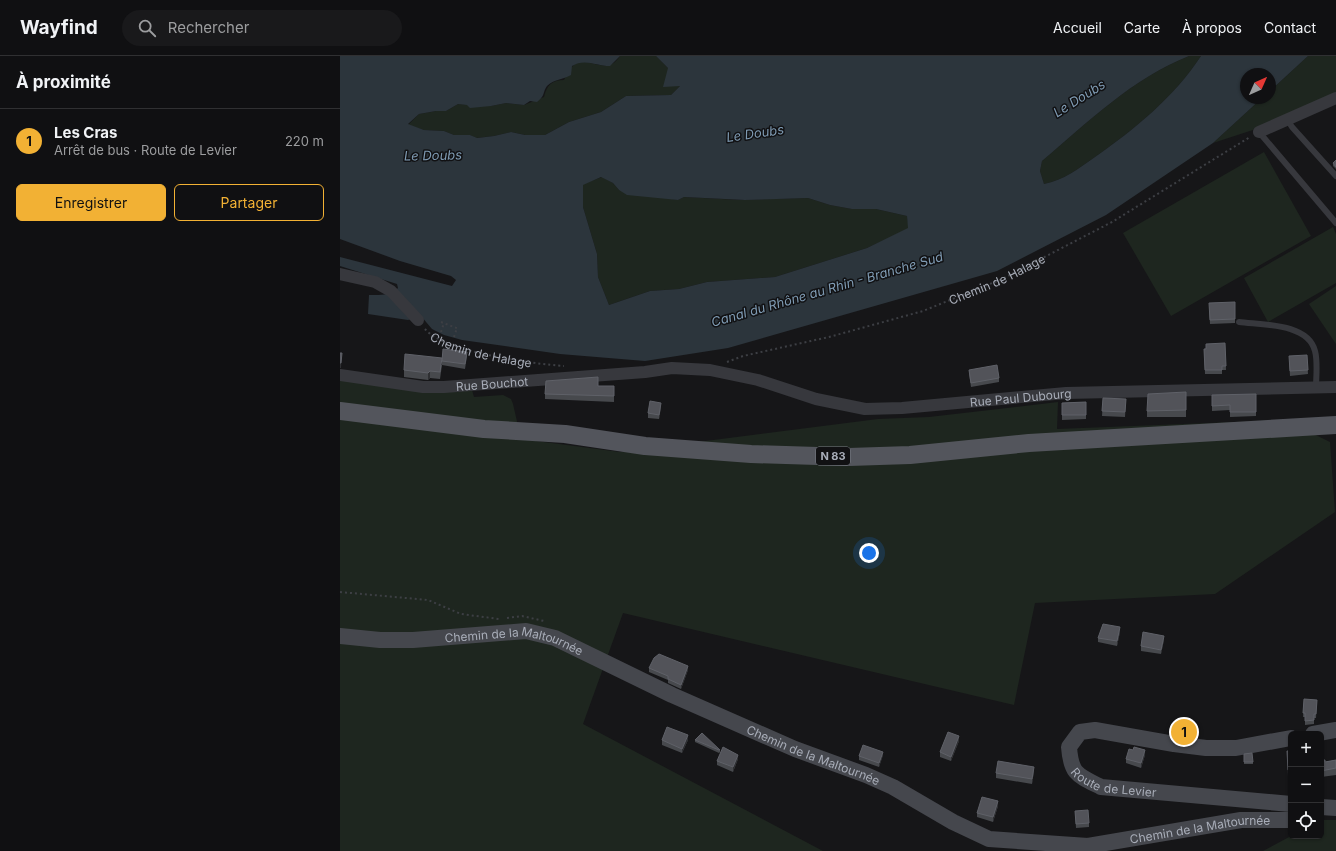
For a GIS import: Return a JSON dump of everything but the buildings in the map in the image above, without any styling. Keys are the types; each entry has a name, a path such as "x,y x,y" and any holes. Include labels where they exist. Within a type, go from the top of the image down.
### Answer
{"main road":[{"name":"N 83","path":"340,411 484,429 565,434 645,446 751,454 856,457 910,455 1029,443 1336,425"}],"street":[{"path":"1259,132 1336,98"},
{"name":"Chemin de Halage","path":"340,274 375,282 391,291 418,320"},
{"name":"Rue Paul Dubourg","path":"645,372 672,368 710,370 758,380 816,399 864,409 902,408 1066,393 1336,387"},
{"name":"Rue Bouchot","path":"340,375 423,387 444,387 645,372"},
{"name":"Chemin de la Maltournée","path":"340,636 380,640 413,640 526,631 555,638 672,695 795,749 866,775 893,787 953,822 989,839 1088,846 1240,820 1288,820"},
{"name":"Route de Levier","path":"1288,739 1236,748 1206,748 1095,730 1080,732 1069,746 1070,764 1081,777 1101,787 1288,804"},
{"path":"1324,732 1336,730"}],"lane":[{"path":"1287,119 1292,127 1336,176"},
{"path":"1259,132 1336,223"},
{"path":"1239,322 1291,328 1305,337 1315,351 1316,388"}],"path":[{"name":"Chemin de Halage","path":"710,370 743,356 829,337 923,311 1002,279 1112,222 1259,132"},
{"name":"Chemin de Halage","path":"418,320 428,332 441,340 482,354 548,365 571,366"},
{"path":"441,332 442,322 458,328 454,338"},
{"path":"340,592 428,600 461,614 501,619 522,616 542,619 553,629 555,638"}],"shaded area":[{"path":"620,56 656,56 668,68 680,86 671,95 626,96 601,112 569,122 545,135 525,135 511,132 476,138 470,135 454,135 444,131 424,130 408,125 419,114 446,111 458,104 491,106 506,103 524,105 544,97 548,86 553,82 564,80 575,64 587,62 598,65 610,65"},
{"path":"1189,56 1201,56 1179,85 1139,124 1065,177 1044,184 1040,171 1042,161 1094,116 1130,89 1168,65"},
{"path":"1308,56 1336,56 1336,103 1213,143 1255,104 1276,104 1276,85"},
{"path":"1264,152 1311,236 1171,316 1123,233"},
{"path":"602,177 613,183 619,190 678,200 684,197 740,200 808,198 830,205 852,209 876,209 907,216 909,229 867,248 775,277 707,282 679,289 650,291 609,305 598,277 597,254 583,207 583,184"},
{"path":"1333,227 1336,234 1336,283 1268,322 1244,278"},
{"path":"1336,286 1336,344 1309,304"},
{"path":"340,380 472,390 474,397 503,395 511,399 521,439 620,452 878,419 929,417 1058,402 1057,429 1285,420 1330,442 1335,512 1215,594 1035,603 1014,705 623,613 583,724 823,851 340,851"},
{"path":"1324,820 1336,820 1336,851 1263,851 1288,838 1288,839 1324,839"}],"water":[{"path":"340,56 620,56 610,66 586,62 572,66 571,75 547,86 542,98 537,102 530,101 524,105 506,103 470,108 467,105 458,104 446,111 419,114 408,124 424,130 444,131 454,135 470,135 477,138 511,132 525,135 545,135 569,122 601,112 626,96 671,95 680,86 663,87 668,68 656,56 1189,56 1168,65 1130,89 1094,116 1042,161 1040,171 1044,184 1065,177 1139,124 1179,85 1201,56 1308,56 1276,85 1276,68 1240,68 1240,104 1255,104 1213,143 1106,215 997,271 728,348 645,361 560,354 462,340 444,335 432,329 421,316 408,320 368,314 369,295 385,294 395,291 398,288 397,284 340,266 340,257 452,286 456,280 451,276 400,261 340,239","holes":["601,177 613,183 619,190 627,195 678,200 684,197 745,200 808,198 830,205 852,209 876,209 907,216 908,228 867,248 775,277 707,282 679,289 650,291 609,305 598,277 597,254 583,207 583,185"]}],"place":[{"name":"Les Cras","path":"1184,732"}],"water label":[{"name":"Le Doubs","path":"1079,98"},
{"name":"Le Doubs","path":"755,133"},
{"name":"Le Doubs","path":"433,155"},
{"name":"Canal du Rhône au Rhin - Branche Sud","path":"827,289"}]}
